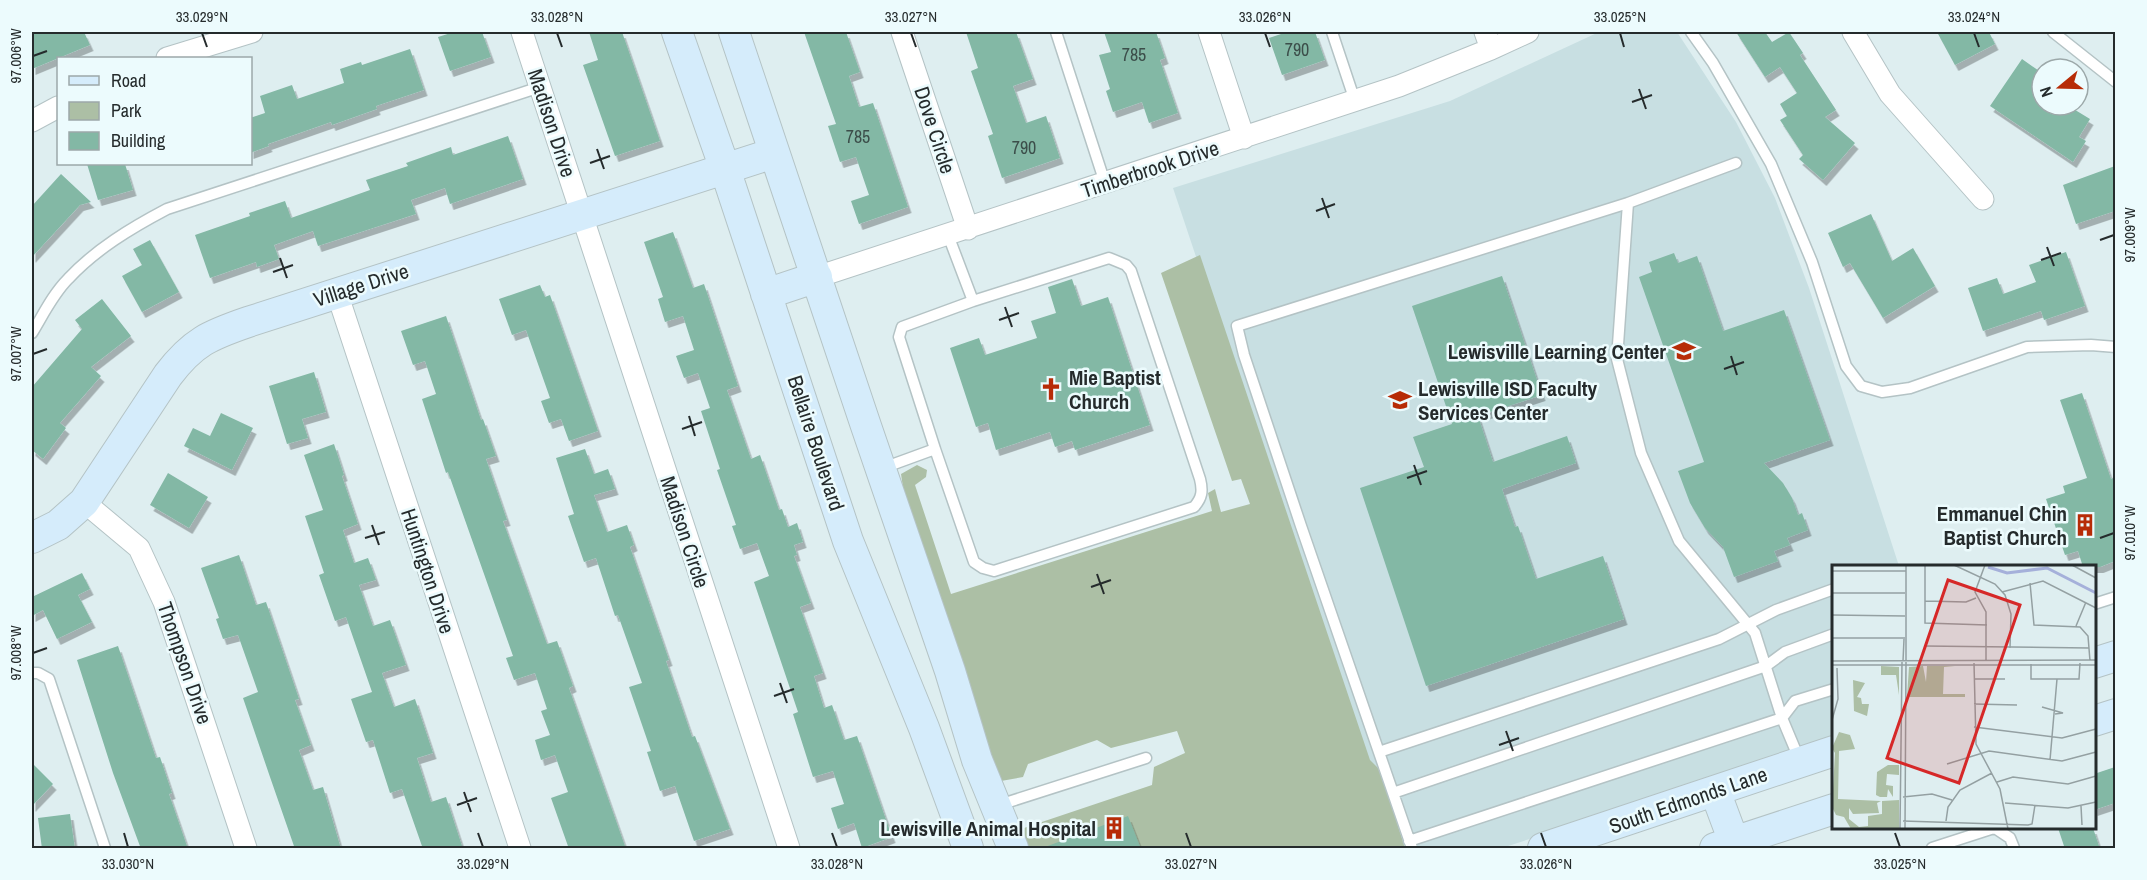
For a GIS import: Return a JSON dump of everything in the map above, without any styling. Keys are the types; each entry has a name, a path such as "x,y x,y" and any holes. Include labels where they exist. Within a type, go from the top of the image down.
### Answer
{"main road":[{"name":"Bellaire Boulevard","path":"677,32 725,169 848,541 924,728 968,849"},
{"path":"734,32 950,671 977,760 1013,849"},
{"name":"Village Drive","path":"32,538 58,525 84,502 168,375 178,362 200,342 248,322 774,153"},
{"name":"Timberbrook Drive","path":"766,294 817,277"},
{"path":"2096,662 2115,656"},
{"path":"2096,720 2115,714"},
{"name":"South Edmonds Lane","path":"1542,849 1832,751"},
{"path":"1715,790 1728,846 1832,809"}],"street":[{"path":"170,57 252,32"},
{"name":"Madison Drive","path":"522,32 581,215"},
{"name":"Dove Circle","path":"902,32 958,232"},
{"path":"1209,32 1244,138"},
{"name":"Timberbrook Drive","path":"817,277 1355,101 1430,75 1488,40 1528,32"},
{"path":"1853,32 1890,94 1983,199"},
{"path":"32,122 57,108"},
{"name":"Madison Circle","path":"581,215 789,849"},
{"name":"Huntington Drive","path":"337,293 520,849"},
{"name":"Thompson Drive","path":"84,502 139,548 164,602 246,849"}],"lane":[{"path":"1056,32 1105,183"},
{"path":"1332,32 1355,101"},
{"path":"1691,32 1713,63 1771,164 1812,262 1846,366 1861,386 1882,392 1910,388 2027,347 2091,345 2115,348"},
{"path":"2053,32 2115,82"},
{"path":"32,333 66,280 95,254 130,228 167,209 540,87"},
{"path":"1736,162 1628,203 1237,326 1244,355 1411,845 1782,718 1796,701 1832,689"},
{"path":"1628,203 1617,359 1641,453 1679,542 1755,633 1782,718 1800,762"},
{"path":"958,232 972,301"},
{"path":"1109,258 1126,265 1131,271 1203,489 1200,500 1194,507 994,571 974,562 935,449 900,337 902,327 972,301 1109,258"},
{"path":"880,469 935,449"},
{"path":"1379,752 1719,639 1776,610 1832,589"},
{"path":"2096,603 2115,597"},
{"path":"1393,793 1766,666 1785,652 1832,634"},
{"path":"32,673 38,673 49,680 105,849"},
{"path":"996,806 1146,758"},
{"path":"1932,849 1991,829"},
{"path":"1996,829 2010,838 2013,849"}],"shaded area":[{"path":"1599,32 1677,32 1736,122 1775,198 1809,288 1899,565 1832,565 1832,740 1502,848 1394,848 1173,188 1450,101"}],"green space":[{"path":"1200,255 1370,760 1380,770 1405,848 1026,848 1018,830 1152,785 1154,767 1185,753 1177,731 1111,748 1097,740 1028,764 1023,777 1001,781 988,751 904,494 901,474 917,465 927,470 926,477 915,485 951,594 1212,511 1208,493 1215,489 1221,512 1250,504 1241,479 1232,481 1161,273"}],"building":[{"path":"32,32 84,32 90,45 32,69"},
{"path":"454,32 482,32 491,57 450,71 438,37"},
{"path":"589,32 622,32 660,141 615,156 583,65 598,60"},
{"path":"804,32 846,32 860,72 849,76 859,107 873,103 908,207 859,224 851,201 869,195 856,157 840,162 828,126 836,124"},
{"path":"966,32 1016,32 1033,79 1013,86 1026,123 1046,116 1060,158 1002,178 988,136 993,134 971,71 978,68"},
{"path":"1104,32 1156,32 1165,58 1160,60 1178,113 1149,123 1142,102 1113,112 1106,91 1110,89 1099,55 1111,52"},
{"path":"1287,32 1315,32 1325,60 1282,75 1269,38"},
{"path":"1736,32 1765,32 1772,42 1789,32 1803,53 1800,55 1836,110 1825,117 1855,143 1823,180 1799,159 1803,155 1780,120 1787,116 1780,104 1797,93 1780,67 1765,77"},
{"path":"1937,32 1989,32 1995,44 1955,65"},
{"path":"410,49 424,90 376,106 377,109 332,125 331,122 268,144 269,146 252,152 252,117 265,113 260,96 292,85 297,99 344,83 340,69 361,62 362,65"},
{"path":"2022,59 2030,65 2030,117 2087,117 2090,119 2079,137 2086,141 2073,162 1990,106"},
{"path":"508,136 523,179 450,204 445,188 411,200 416,214 318,246 313,231 274,245 279,259 257,267 256,262 210,278 195,235 285,201 291,218 370,190 366,180 408,166 406,163 451,147 453,155"},
{"path":"87,165 125,165 133,190 98,200"},
{"path":"2115,166 2115,211 2076,224 2063,185"},
{"path":"61,174 91,202 80,205 32,257 32,206"},
{"path":"1871,214 1892,261 1913,248 1935,286 1883,318 1850,263 1843,267 1828,233"},
{"path":"673,232 693,288 704,284 738,386 727,390 751,459 760,455 779,510 782,509 788,527 797,523 803,542 794,545 797,555 794,556 811,603 800,607 823,673 814,676 824,708 832,705 844,740 857,736 892,837 862,848 854,823 838,829 831,808 844,804 833,771 813,777 793,714 798,712 754,582 769,576 757,543 740,549 732,526 736,525 717,470 720,469 701,411 710,408 698,373 684,378 676,356 694,350 683,316 665,322 658,299 663,297 644,242"},
{"path":"150,240 179,292 142,312 122,276 142,265 133,249"},
{"path":"2066,252 2085,306 2044,320 2041,311 1983,331 1968,288 1997,278 2003,294 2036,282 2029,265"},
{"path":"1674,253 1678,263 1697,256 1723,331 1784,310 1830,440 1764,463 1783,483 1798,515 1802,513 1808,530 1787,538 1790,545 1774,551 1778,561 1734,577 1723,547 1705,528 1690,503 1678,471 1704,462 1639,277 1652,272 1649,262"},
{"path":"1502,276 1542,395 1478,416 1493,462 1567,436 1576,463 1502,489 1515,527 1518,526 1536,579 1603,556 1624,619 1426,686 1360,488 1424,467 1413,437 1452,424 1412,306"},
{"name":"Mie Baptist Church","path":"1072,279 1081,306 1108,297 1150,425 1075,450 1072,441 1055,447 1050,432 996,450 988,423 976,427 950,348 979,338 985,355 1037,338 1031,321 1056,313 1048,287"},
{"path":"540,285 545,297 550,295 598,431 569,441 561,419 549,423 541,401 550,398 526,330 512,335 499,299"},
{"path":"102,299 131,336 91,367 101,376 60,423 66,428 43,459 32,450 32,387 82,329 75,320"},
{"path":"446,316 481,420 483,419 496,456 486,459 507,520 503,521 547,644 557,641 573,686 569,688 626,849 569,849 551,798 568,792 555,755 541,760 535,740 550,735 541,711 547,709 535,673 514,680 506,658 513,656 448,472 446,473 422,399 436,394 425,361 413,365 401,331"},
{"path":"314,372 326,412 302,419 308,438 287,444 269,386"},
{"name":"Emmanuel Chin Baptist Church","path":"2082,393 2111,479 2115,477 2115,561 2100,567 2082,565 2078,551 2065,555 2046,499 2065,493 2063,486 2087,478 2060,400"},
{"path":"221,413 253,428 232,470 184,446 193,428 210,436"},
{"path":"334,444 358,524 343,530 354,563 368,558 376,580 359,585 373,626 390,620 406,665 382,673 394,707 415,699 433,753 417,758 431,802 446,797 463,849 423,849 402,789 390,793 373,740 366,742 351,699 372,692 346,617 335,621 319,575 324,573 305,516 323,510 304,455"},
{"path":"585,449 594,474 608,469 615,489 594,495 607,532 627,525 634,545 630,547 669,660 666,661 692,737 695,736 730,829 694,841 675,786 660,791 647,752 651,751 629,687 642,683 618,615 615,616 596,558 584,562 568,516 574,514 556,458"},
{"path":"168,473 208,497 189,528 150,505"},
{"path":"239,555 256,605 266,602 299,699 295,700 311,745 299,750 313,790 323,787 341,849 295,849 270,777 243,698 258,692 238,635 223,639 216,619 219,618 201,568"},
{"path":"82,573 90,589 78,595 92,622 57,639 43,610 32,616 32,597"},
{"path":"118,646 156,758 160,757 172,793 169,794 188,849 141,849 113,773 77,660"},
{"path":"32,763 53,784 32,806"},
{"path":"2115,767 2115,803 2096,809 2096,773"},
{"path":"70,814 75,849 42,849 38,818"},
{"name":"Lewisville Animal Hospital","path":"1128,816 1141,849 1045,849 1045,847"},
{"path":"2058,829 2093,829 2100,849 2065,849"}],"place":[{"name":"Lewisville Learning Center","path":"1684,351"},
{"name":"Mie Baptist Church","path":"1051,389"},
{"name":"Lewisville ISD Faculty Services Center","path":"1400,400"},
{"name":"Emmanuel Chin Baptist Church","path":"2085,525"},
{"name":"Lewisville Animal Hospital","path":"1114,828"}]}
